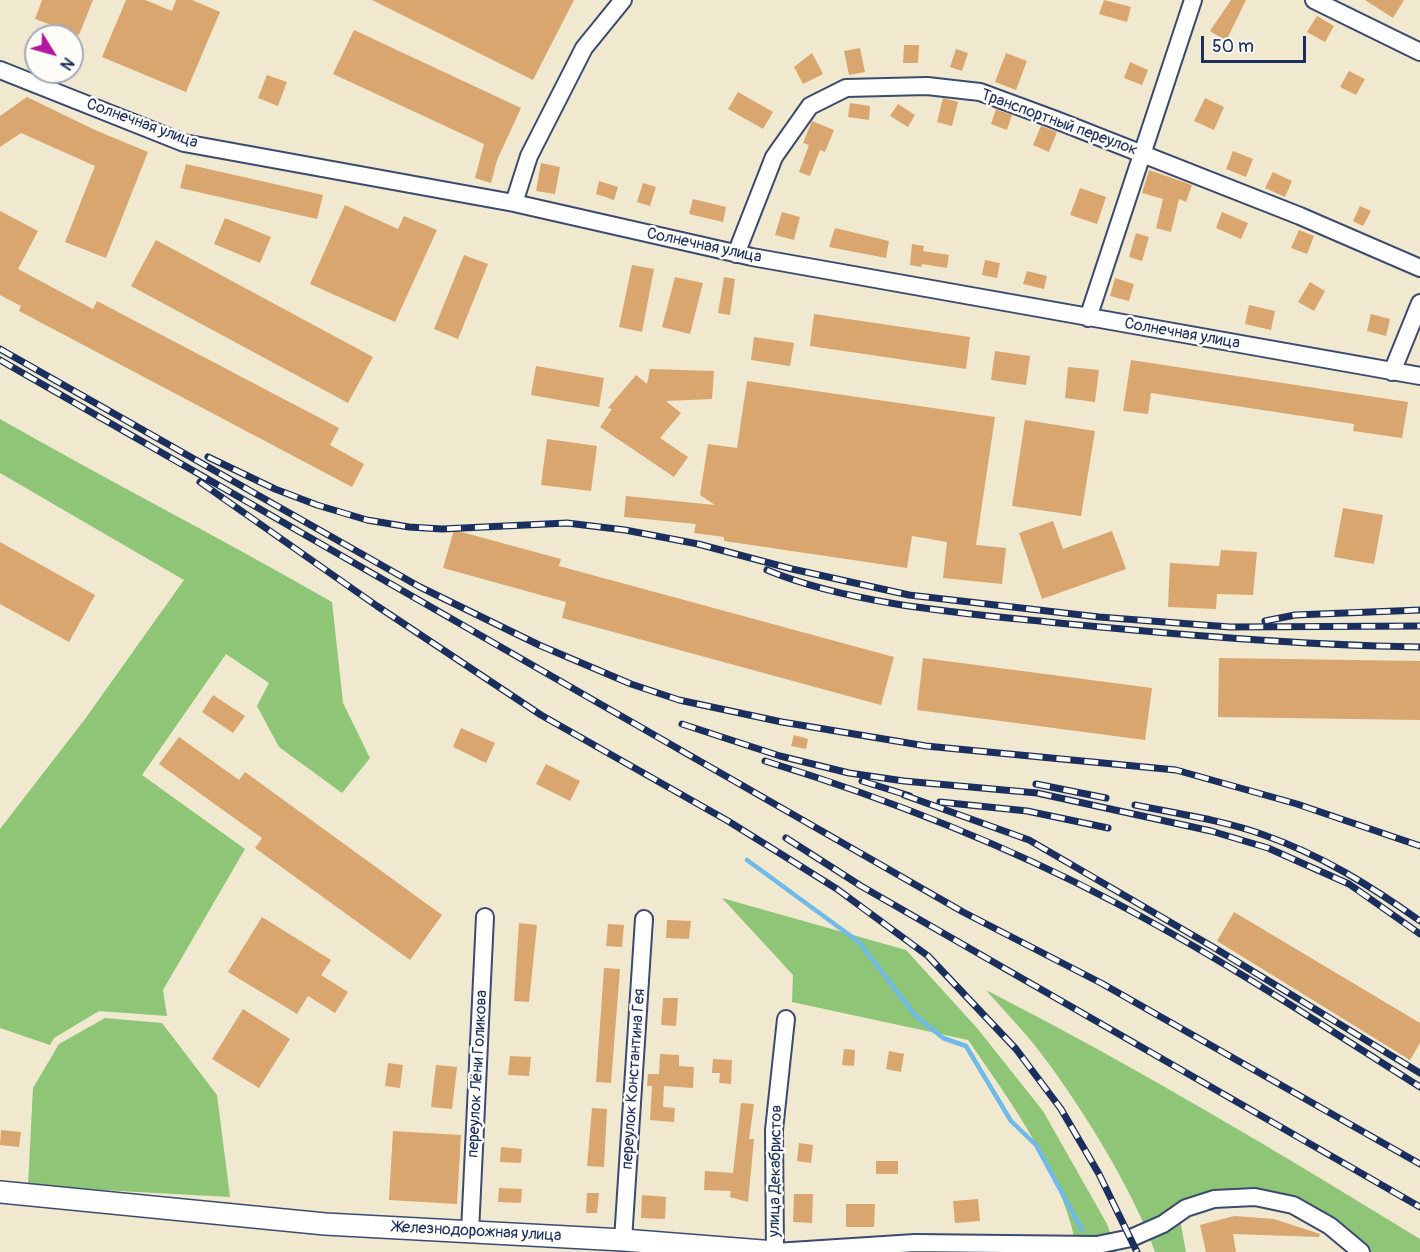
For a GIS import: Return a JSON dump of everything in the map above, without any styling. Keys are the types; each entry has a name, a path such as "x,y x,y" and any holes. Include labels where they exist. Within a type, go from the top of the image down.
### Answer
{"street":[{"path":"514,203 530,156 584,48 623,0"},
{"path":"1088,318 1193,0"},
{"path":"1314,0 1420,52"},
{"name":"Солнечная улица","path":"0,70 184,143 514,203 736,254 1420,376"},
{"name":"Транспортный переулок","path":"736,254 774,157 810,106 846,88 927,86 980,92 1300,216 1420,268"},
{"path":"1392,372 1420,303"},
{"name":"переулок Лёни Голикова","path":"470,1232 485,917"},
{"name":"переулок Константина Гея","path":"624,1240 644,918"},
{"name":"улица Декабристов","path":"775,1252 774,1130 786,1018"},
{"name":"Железнодорожная улица","path":"0,1192 325,1224 624,1240 775,1252 915,1243 1097,1245 1131,1238 1163,1224 1186,1208 1214,1199 1256,1197 1293,1205 1330,1226 1361,1252"}],"green space":[{"path":"0,419 332,602 343,703 370,758 342,793 279,747 257,706 269,683 226,654 142,775 245,849 163,990 167,1016 99,1011 54,1038 50,1045 0,1028 0,829 85,719 184,580 0,473"},
{"path":"722,898 906,950 977,1028 1043,1111 1107,1224 1117,1252 1077,1252 1071,1224 1049,1168 1018,1114 968,1040 792,1002 793,975"},
{"path":"986,990 1151,1079 1313,1174 1420,1239 1420,1252 1351,1252 1297,1215 1262,1206 1223,1205 1189,1214 1180,1220 1186,1252 1155,1252 1121,1177 1090,1125 1036,1047"},
{"path":"105,1018 162,1023 217,1095 230,1197 28,1186 33,1088 59,1044"}],"building":[{"path":"42,0 93,0 83,24 49,24 35,19"},
{"path":"126,0 145,0 172,11 176,0 192,0 220,12 186,92 102,57"},
{"path":"372,0 574,0 533,80"},
{"path":"1104,0 1131,7 1127,22 1099,14"},
{"path":"1231,0 1246,0 1226,41 1210,31"},
{"path":"1365,0 1404,0 1393,18"},
{"path":"1317,16 1334,26 1325,42 1307,32"},
{"path":"354,30 521,108 497,160 491,183 475,178 484,144 333,74"},
{"path":"904,45 919,45 918,63 903,63"},
{"path":"860,48 865,72 849,75 844,51"},
{"path":"956,49 968,53 962,71 950,67"},
{"path":"812,53 823,74 803,84 794,67"},
{"path":"1006,53 1027,61 1016,90 995,82"},
{"path":"1130,62 1148,70 1142,85 1124,78"},
{"path":"1349,71 1365,79 1356,95 1340,87"},
{"path":"267,75 287,82 278,106 258,98"},
{"path":"738,92 773,112 763,129 728,109"},
{"path":"27,97 95,130 148,152 106,258 65,242 95,166 21,133 0,147 0,116"},
{"path":"943,98 958,102 952,126 937,122"},
{"path":"1205,98 1224,107 1214,130 1194,121"},
{"path":"850,103 870,106 869,120 848,117"},
{"path":"898,104 915,115 908,127 890,116"},
{"path":"996,109 1012,115 1007,130 991,124"},
{"path":"812,121 834,130 825,152 820,150 810,176 799,172 809,145 803,143"},
{"path":"1041,126 1057,132 1049,152 1033,145"},
{"path":"1233,151 1253,159 1246,177 1226,169"},
{"path":"541,163 560,167 555,194 536,191"},
{"path":"186,164 323,195 317,219 180,188"},
{"path":"1149,170 1192,185 1186,202 1179,199 1171,232 1156,228 1163,199 1142,193"},
{"path":"1273,172 1292,181 1285,197 1265,188"},
{"path":"599,181 618,187 614,200 596,194"},
{"path":"643,183 656,187 650,206 637,202"},
{"path":"1080,188 1106,197 1097,224 1070,215"},
{"path":"693,199 726,207 723,222 689,214"},
{"path":"345,205 398,229 404,216 437,230 395,322 310,284"},
{"path":"1360,206 1371,211 1363,226 1353,221"},
{"path":"0,211 38,231 18,269 93,309 97,301 339,428 330,445 364,464 352,487 19,311 21,306 0,295"},
{"path":"782,212 800,217 794,240 775,235"},
{"path":"1222,212 1248,223 1241,239 1216,228"},
{"path":"225,218 271,237 260,263 214,244"},
{"path":"835,228 889,241 886,258 829,247"},
{"path":"1299,230 1314,236 1307,254 1291,248"},
{"path":"1136,233 1149,237 1142,261 1129,257"},
{"path":"156,240 373,357 348,403 131,286"},
{"path":"912,244 924,246 923,251 949,255 947,268 922,264 921,267 910,265"},
{"path":"464,255 488,264 458,339 434,329"},
{"path":"985,260 1000,263 997,278 982,275"},
{"path":"632,265 654,269 642,332 619,327"},
{"path":"1027,271 1047,276 1044,289 1023,284"},
{"path":"675,277 703,283 690,334 662,327"},
{"path":"724,277 735,279 730,315 718,313"},
{"path":"1115,278 1134,284 1129,301 1110,296"},
{"path":"1310,282 1325,291 1314,311 1298,302"},
{"path":"1249,305 1275,311 1271,330 1245,324"},
{"path":"814,314 970,337 966,369 810,346"},
{"path":"1371,314 1390,319 1386,336 1367,331"},
{"path":"754,337 794,343 790,366 751,360"},
{"path":"995,351 1030,356 1026,385 991,380"},
{"path":"1131,360 1408,402 1402,438 1353,431 1354,424 1151,393 1148,414 1123,411"},
{"path":"536,366 604,378 599,407 531,395"},
{"path":"1068,367 1099,370 1095,402 1065,398"},
{"path":"650,369 714,371 712,399 666,401 681,413 660,438 688,457 674,477 600,427 612,409 608,408 636,375 647,384"},
{"path":"747,381 995,417 976,545 1006,548 1002,584 943,578 947,542 912,536 907,568 724,541 724,537 694,533 696,524 624,517 626,496 715,505 700,495 708,444 737,448"},
{"path":"1025,420 1095,431 1081,516 1012,506"},
{"path":"547,439 597,446 591,491 541,485"},
{"path":"1343,508 1383,515 1374,564 1334,557"},
{"path":"1053,521 1063,549 1112,531 1126,569 1042,599 1019,533"},
{"path":"454,530 561,559 559,566 894,657 881,705 562,618 566,602 443,568"},
{"path":"0,542 95,595 69,642 0,604"},
{"path":"1221,550 1257,552 1253,595 1217,594 1216,609 1168,607 1170,563 1219,566"},
{"path":"923,658 1152,688 1145,740 917,710"},
{"path":"1219,658 1420,661 1420,720 1218,717"},
{"path":"213,695 245,716 233,733 202,712"},
{"path":"461,728 495,743 486,763 453,747"},
{"path":"794,735 808,739 806,749 791,746"},
{"path":"179,737 239,780 245,772 442,915 410,960 255,848 262,838 159,764"},
{"path":"546,764 580,781 570,801 536,784"},
{"path":"1234,912 1420,1023 1420,1043 1410,1060 1217,941"},
{"path":"262,917 331,960 321,975 348,992 335,1013 308,996 297,1014 228,972"},
{"path":"667,920 691,921 689,939 666,938"},
{"path":"519,923 537,925 529,1002 514,1001"},
{"path":"608,924 624,925 622,947 606,946"},
{"path":"604,968 620,969 611,1083 596,1082"},
{"path":"663,998 678,998 676,1026 661,1025"},
{"path":"243,1009 290,1039 259,1088 212,1059"},
{"path":"844,1049 855,1050 854,1066 842,1065"},
{"path":"889,1051 904,1054 901,1072 886,1069"},
{"path":"660,1054 679,1055 679,1066 694,1067 693,1088 664,1086 663,1107 675,1108 674,1122 650,1120 652,1086 647,1086 648,1074 659,1074"},
{"path":"510,1056 531,1057 529,1076 508,1075"},
{"path":"713,1059 732,1060 731,1084 719,1083 720,1073 712,1073"},
{"path":"388,1063 403,1065 400,1088 385,1086"},
{"path":"436,1065 457,1067 452,1109 431,1107"},
{"path":"741,1103 754,1104 749,1139 754,1139 748,1202 730,1197 731,1191 704,1190 705,1171 733,1173"},
{"path":"592,1108 607,1109 604,1167 587,1166"},
{"path":"1,1130 21,1132 19,1147 0,1145"},
{"path":"393,1131 461,1135 457,1204 389,1200"},
{"path":"799,1143 813,1145 811,1163 797,1161"},
{"path":"501,1147 522,1149 521,1163 500,1162"},
{"path":"876,1161 898,1161 898,1174 876,1174"},
{"path":"499,1188 522,1189 521,1203 498,1202"},
{"path":"587,1193 599,1193 597,1213 586,1213"},
{"path":"794,1194 813,1194 812,1223 793,1222"},
{"path":"642,1195 666,1197 665,1219 641,1218"},
{"path":"978,1199 980,1221 955,1223 953,1201"},
{"path":"846,1204 875,1204 874,1227 846,1227"},
{"path":"1234,1216 1274,1219 1320,1234 1319,1237 1233,1234 1236,1252 1206,1252 1200,1225"}],"waterway":[{"path":"747,860 859,942 915,1015 943,1038 966,1046 1011,1121 1036,1145 1082,1230"}],"railway":[{"path":"0,349 420,587 539,645 631,684 679,700 782,722 926,746 1176,770 1297,804 1420,846"},
{"path":"0,360 963,912 1101,983 1420,1164"},
{"path":"208,457 275,489 317,505 367,520 409,527 442,529 567,523 625,530 698,544 792,569 909,595 1099,617 1230,627 1420,626"},
{"path":"200,482 377,606 541,715 728,821 837,889 928,956 1016,1049 1061,1109 1099,1174 1137,1252"},
{"path":"767,570 799,582 868,599 978,615 1234,638 1420,647"},
{"path":"1265,621 1295,615 1420,610"},
{"path":"682,724 780,756 849,773 904,781 1037,793 1211,831 1268,848 1349,884 1420,934"},
{"path":"765,761 899,806 986,841 1072,881 1153,923 1230,968 1420,1087"},
{"path":"862,781 910,796"},
{"path":"1036,784 1106,798"},
{"path":"904,795 1029,840 1213,947 1420,1073"},
{"path":"940,802 1027,811 1108,828"},
{"path":"1135,805 1233,825 1285,843 1345,872 1420,921"},
{"path":"786,838 861,886 1420,1207"}]}
